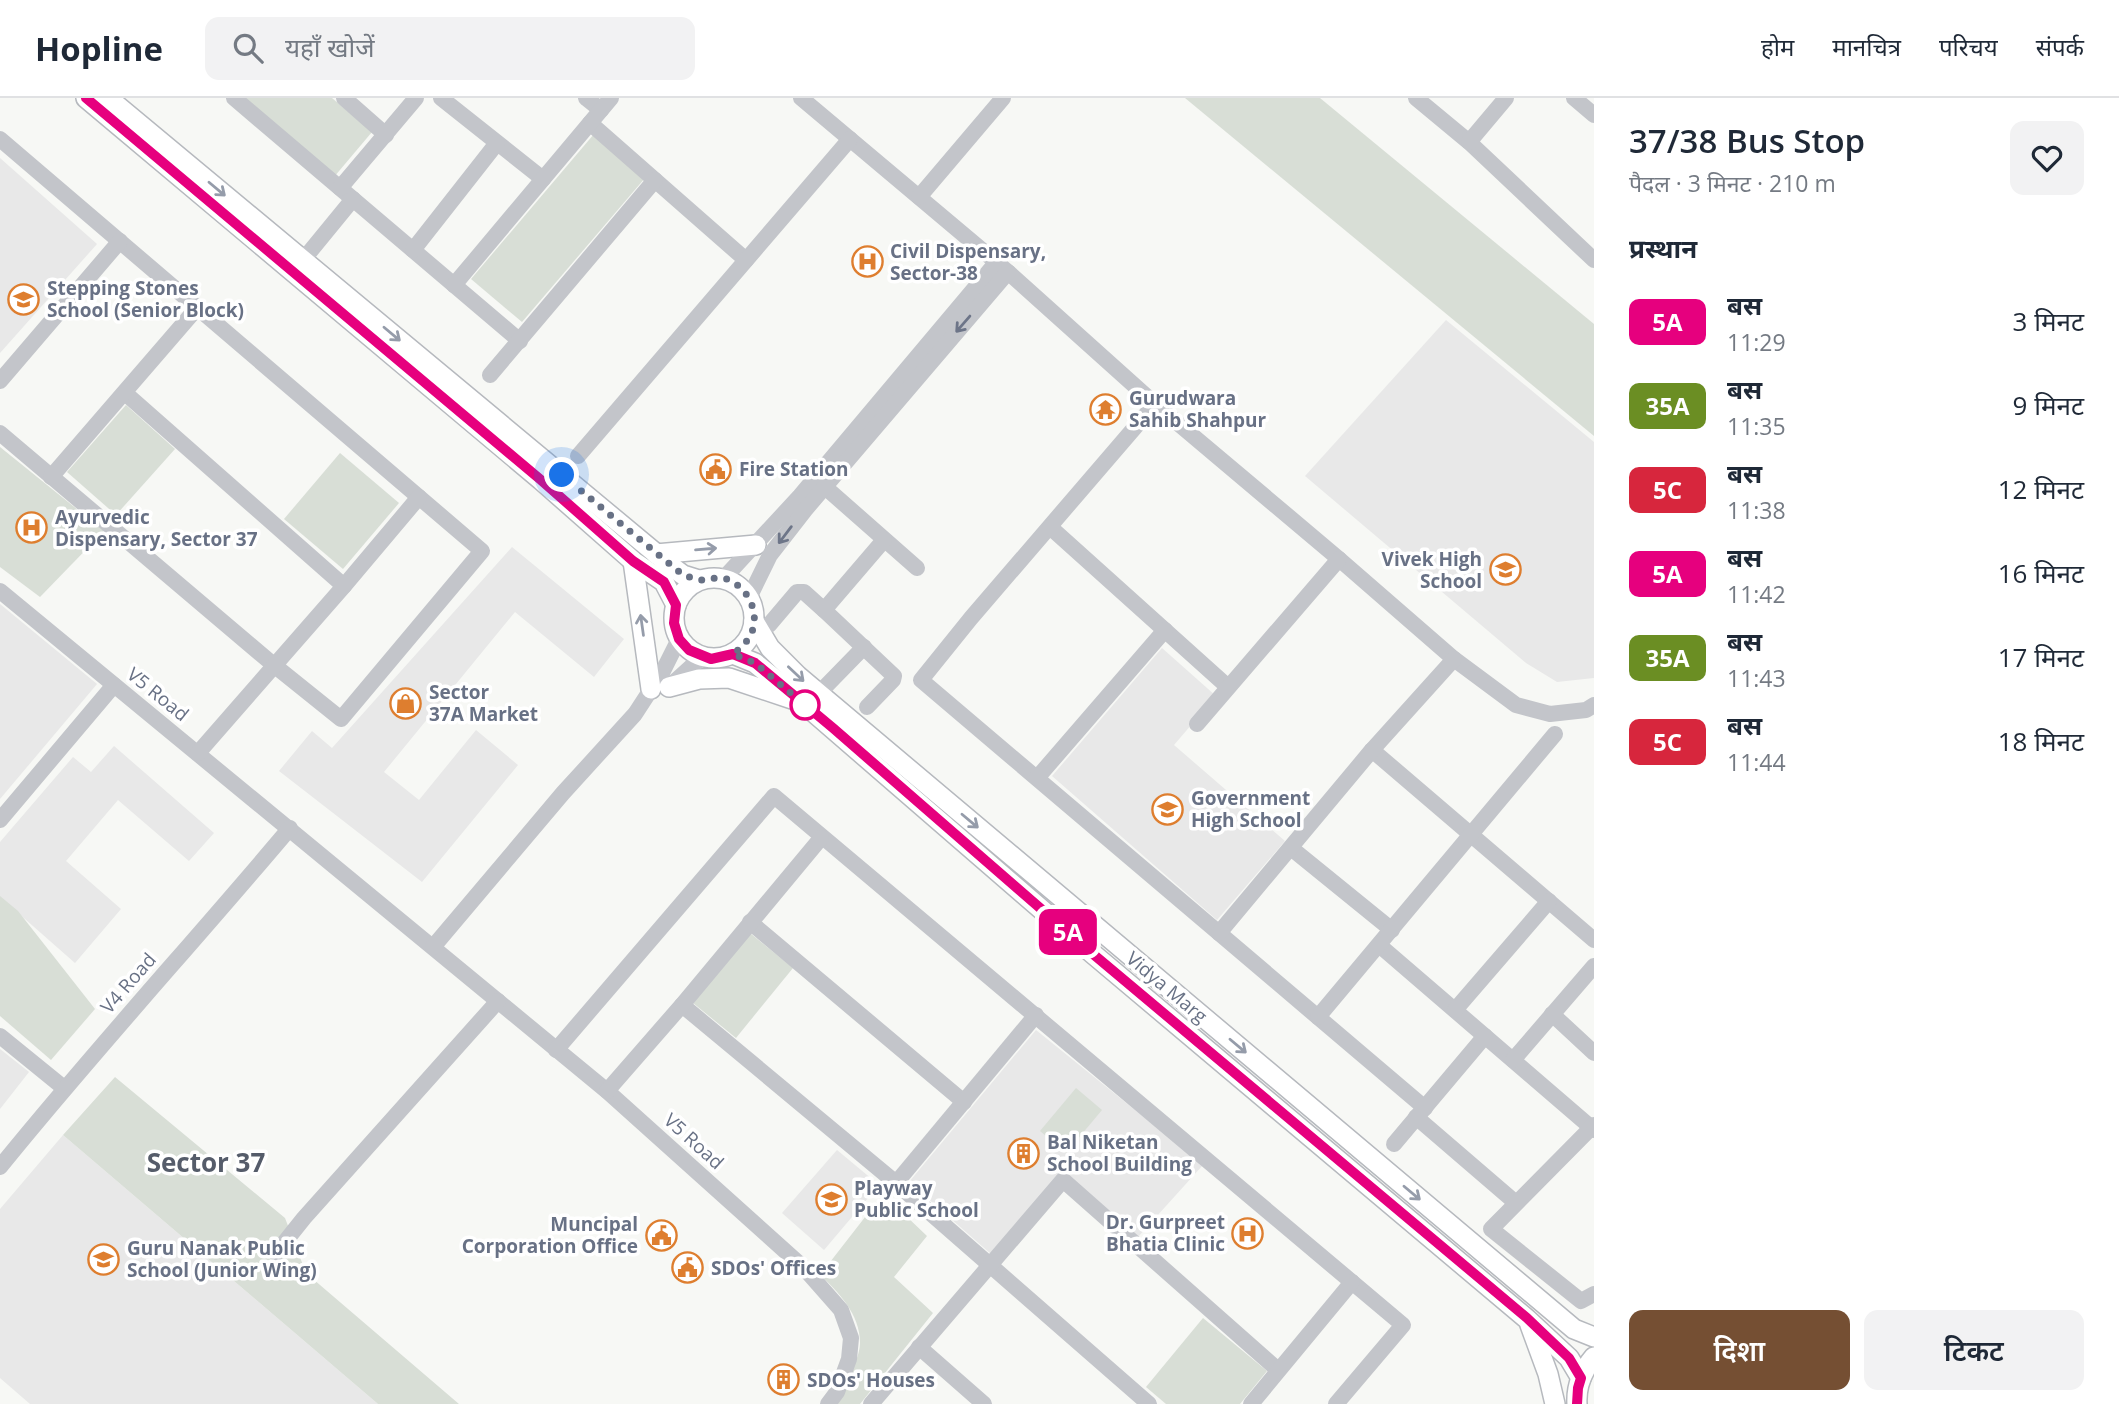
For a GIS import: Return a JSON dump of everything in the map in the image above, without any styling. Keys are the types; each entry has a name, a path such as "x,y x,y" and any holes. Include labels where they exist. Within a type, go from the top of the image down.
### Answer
{"main road":[{"path":"86,98 541,480 633,561 664,582 676,605"},
{"path":"108,98 656,554 683,575 699,580"},
{"path":"656,554 755,545"},
{"path":"633,561 660,688 699,678 729,678 806,705"},
{"path":"749,598 738,585 724,578 709,577 699,580 682,593 676,605 674,623 679,639 689,650 711,659 733,654 762,623"},
{"name":"Vidya Marg","path":"749,598 762,623 770,648 798,676 1558,1316 1574,1329 1594,1337"},
{"name":"Vidya Marg","path":"733,654 755,663 806,705 1093,954 1527,1318 1569,1358 1581,1378"},
{"path":"1558,1316 1594,1321"},
{"path":"1527,1318 1548,1374 1555,1404"},
{"path":"1577,1404 1581,1378 1594,1357"}],"street":[{"path":"234,98 520,341"},
{"path":"344,98 386,135"},
{"path":"303,260 386,135 416,98"},
{"path":"441,98 542,179"},
{"path":"454,285 606,104 586,98"},
{"path":"801,98 1002,267 1155,404 1454,659 1516,705 1550,714 1586,709 1594,705"},
{"path":"919,197 1003,98"},
{"path":"1416,98 1469,142 1594,260"},
{"path":"1469,142 1506,98"},
{"path":"1574,98 1594,115"},
{"path":"590,123 746,260"},
{"path":"0,139 482,551 341,719 0,433"},
{"path":"578,456 850,139"},
{"path":"413,250 497,143"},
{"path":"490,375 655,180"},
{"path":"0,381 120,241"},
{"path":"724,578 820,482 1002,267"},
{"path":"51,477 197,308"},
{"path":"125,393 345,586"},
{"path":"1155,404 921,680 1318,1017 1516,1203"},
{"path":"820,482 917,568"},
{"path":"749,598 770,555 820,482"},
{"path":"198,753 345,586 419,497"},
{"path":"1050,527 1228,687"},
{"path":"824,610 884,540"},
{"path":"1197,724 1339,559"},
{"name":"V5 Road","path":"0,591 607,1091 804,1268 841,1310 851,1338 849,1359 837,1392 828,1404"},
{"path":"762,623 800,591 824,610 894,676 894,680 867,707"},
{"path":"1037,778 1165,630"},
{"path":"660,688 663,671 679,639"},
{"path":"825,687 864,648"},
{"path":"433,947 563,793 635,714 660,688 702,656"},
{"path":"1219,933 1372,750 1454,659"},
{"path":"0,820 114,685"},
{"path":"1318,1017 1555,734"},
{"path":"1372,750 1594,939"},
{"path":"556,1049 774,796 1403,1325 1336,1404"},
{"name":"V4 Road","path":"0,1167 64,1088 290,828"},
{"path":"607,1091 821,838"},
{"path":"1291,848 1392,930"},
{"path":"1455,1010 1549,901"},
{"path":"750,922 964,1102"},
{"path":"1378,944 1593,1128 1491,1229 1581,1301 1594,1294"},
{"path":"1513,1060 1594,966"},
{"path":"276,1253 304,1218 498,1001"},
{"path":"682,1005 896,1183 1149,1404"},
{"path":"1552,1014 1594,1053"},
{"path":"896,1183 1036,1015"},
{"path":"0,1036 64,1088"},
{"path":"1394,1144 1485,1036"},
{"path":"871,1404 1063,1180 1278,1370"},
{"path":"1251,1404 1352,1282"},
{"path":"919,1347 984,1404"}],"shaded area":[{"path":"242,98 332,98 372,132 334,177"},
{"path":"1185,98 1320,98 1594,324 1594,436"},
{"path":"594,134 645,178 522,322 471,279"},
{"name":"Stepping Stones School (Senior Block)","path":"0,158 97,244 0,353"},
{"name":"Vivek High School","path":"1446,320 1594,442 1594,678 1557,682 1526,663 1305,476"},
{"path":"126,405 175,449 116,515 67,472"},
{"path":"0,447 104,531 40,597 0,567"},
{"path":"340,453 399,503 343,569 284,519"},
{"name":"Sector 37A Market","path":"512,547 624,639 594,677 515,612 384,772 419,800 476,730 518,765 422,882 279,771 312,731 332,748"},
{"path":"0,604 97,684 0,799"},
{"name":"Government High School","path":"1162,648 1216,696 1174,745 1285,841 1217,920 1052,776"},
{"path":"114,746 214,833 189,861 118,800 66,861 121,909 75,963 0,897 0,842 73,757 91,772"},
{"path":"0,896 18,911 95,1009 51,1060 0,1016"},
{"path":"750,933 793,968 736,1038 693,1003"},
{"path":"1036,1030 1203,1165 1138,1237 1062,1171 991,1254 909,1182"},
{"path":"0,1049 29,1072 0,1109"},
{"path":"115,1077 285,1218 306,1273 459,1404 378,1404 63,1135"},
{"path":"1076,1088 1102,1110 1066,1153 1040,1131"},
{"name":"Guru Nanak Public School (Junior Wing)","path":"63,1135 378,1404 30,1404 0,1378 0,1209"},
{"name":"Playway Public School","path":"837,1150 879,1185 824,1250 782,1213"},
{"path":"883,1194 927,1236 894,1277 933,1313 860,1404 835,1404 857,1359 859,1334 848,1305 820,1275"},
{"path":"1203,1318 1267,1371 1240,1404 1166,1404 1146,1387"}],"bus line":[{"name":"5A","path":"86,98 541,480 633,561 664,582 676,605 674,623 679,639 689,650 711,659 733,654 755,663 1093,954 1527,1318 1569,1358 1581,1378 1577,1404"}],"place":[{"name":"Civil Dispensary, Sector-38","path":"867,262"},
{"name":"Stepping Stones School (Senior Block)","path":"24,299"},
{"name":"Gurudwara Sahib Shahpur","path":"1106,409"},
{"name":"Fire Station","path":"716,469"},
{"name":"Ayurvedic Dispensary, Sector 37","path":"32,528"},
{"name":"Vivek High School","path":"1505,570"},
{"name":"Sector 37A Market","path":"406,703"},
{"name":"Government High School","path":"1168,809"},
{"name":"Bal Niketan School Building","path":"1024,1153"},
{"name":"Playway Public School","path":"831,1199"},
{"name":"Dr. Gurpreet Bhatia Clinic","path":"1248,1233"},
{"name":"Muncipal Corporation Office","path":"661,1235"},
{"name":"Guru Nanak Public School (Junior Wing)","path":"104,1259"},
{"name":"SDOs' Offices","path":"688,1268"},
{"name":"SDOs' Houses","path":"784,1380"}],"district":[{"name":"Sector 37","path":"206,1163"}],"route":[{"path":"562,475 683,575 699,580 709,577 724,578 738,585 752,604 754,621 753,630 746,643 733,654 755,663 805,705"}]}
